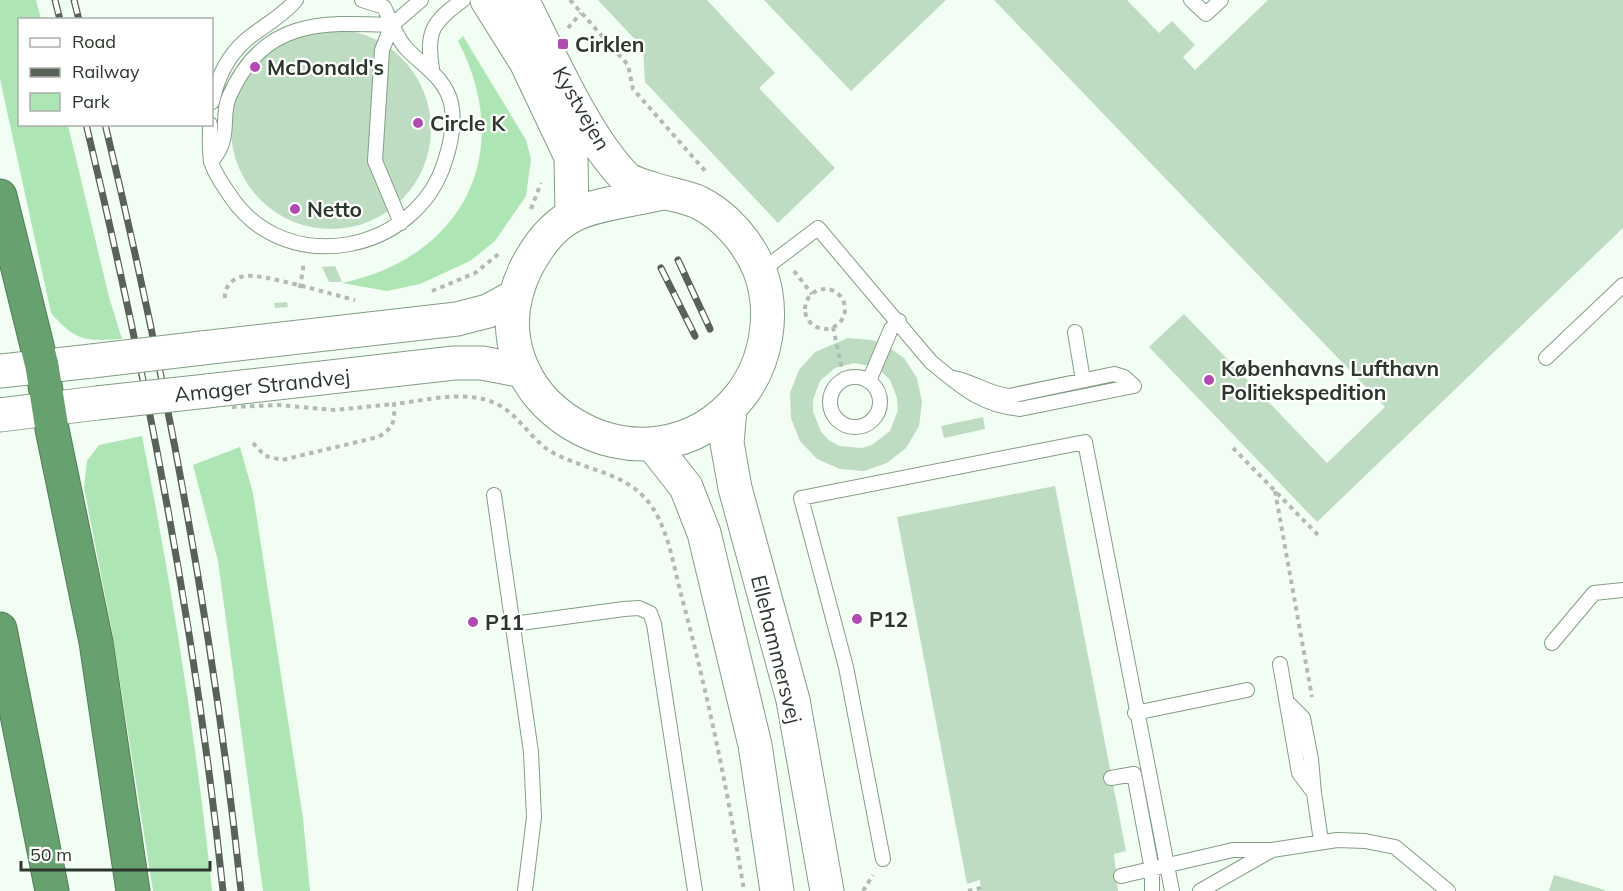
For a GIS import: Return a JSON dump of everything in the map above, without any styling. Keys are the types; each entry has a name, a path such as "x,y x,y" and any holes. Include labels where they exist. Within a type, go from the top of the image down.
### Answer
{"highway":[{"path":"0,196 26,411 96,642 133,891"},
{"path":"0,629 52,891"}],"street":[{"name":"Kystvejen","path":"487,0 525,62 571,157 573,215"},
{"name":"Kystvejen","path":"514,297 512,322 516,347 524,371 537,393 555,413 577,428 601,439 618,443 653,445 681,439 707,426 730,409 750,383 763,353 768,320 770,264 748,248 726,221 697,202 663,193 626,179 586,123 522,0"},
{"path":"514,297 537,247 550,232 573,215 663,193"},
{"name":"Amager Strandvej","path":"22,368 457,319 488,311 514,297"},
{"name":"Amager Strandvej","path":"26,411 97,403 219,399 454,363 482,363 524,371"},
{"name":"Ellehammersvej","path":"730,409 727,443 735,488 793,700 827,891"},
{"name":"Ellehammersvej","path":"653,445 686,487 704,533 755,745 777,891"}],"lane":[{"path":"213,99 219,79 244,42 285,14 296,0"},
{"path":"210,127 212,162 217,175 239,208 270,232 307,245 347,246 385,234 417,211 440,179 451,141 451,102 432,69 405,47 384,7 362,0"},
{"path":"401,223 375,162 382,50 392,25 421,0"},
{"path":"432,69 430,33 442,16 463,0"},
{"path":"507,0 564,80"},
{"path":"1191,0 1206,14 1221,0"},
{"path":"212,162 222,145 224,113 238,81 256,55 269,44 294,31 316,24 346,22 392,25"},
{"path":"213,124 224,113"},
{"path":"770,264 818,228 926,356 954,378 964,390 989,403 1020,409 1134,386 1124,377 1114,374 1009,396 995,394 971,382 954,378"},
{"path":"1546,358 1623,285"},
{"path":"869,381 891,329 898,321"},
{"path":"1075,332 1083,380"},
{"path":"857,376 869,381 878,391 881,404 877,416 867,425 853,428 841,423 832,414 830,400 834,388 844,379 857,376"},
{"path":"883,859 846,667 801,498 1085,442 1135,712 1172,891"},
{"path":"494,495 531,752 534,817 525,891"},
{"path":"1552,643 1594,593 1623,590"},
{"path":"513,624 624,609 639,608 650,612 654,624 695,891"},
{"path":"1280,664 1288,704 1303,718 1311,759 1321,841"},
{"path":"1135,712 1247,690"},
{"path":"1112,778 1134,774 1152,870 1152,891"},
{"path":"1121,876 1233,850 1272,850 1321,841 1365,841 1395,847 1448,891"},
{"path":"1203,891 1272,850"}],"path":[{"path":"570,0 628,65 633,89 710,177"},
{"path":"530,210 536,202 542,180"},
{"path":"425,294 475,273 500,253 506,244"},
{"path":"300,288 307,245"},
{"path":"770,264 812,294"},
{"path":"225,298 228,286 244,276 358,300"},
{"path":"833,326 815,326 807,317 806,304 812,294 829,289 843,300 844,312 833,326 844,379"},
{"name":"Amager Strandvej","path":"219,399 335,410 466,396 485,398 508,412 547,449 573,463 625,482 644,496 656,512 666,539 709,699 744,891"},
{"path":"253,442 265,456 282,460 378,436 393,426 394,404"},
{"path":"1233,448 1321,538"},
{"path":"1275,491 1312,702"},
{"path":"968,891 981,888"}],"green space":[{"path":"0,0 36,0 41,18 18,18 18,126 68,126 109,297 122,339 82,338 68,330 51,313 0,79"},
{"path":"463,36 526,140 531,159 526,196 495,241 470,261 420,284 387,291 342,283 384,270 420,250 448,224 468,194 479,159 482,122 475,82 458,41"},
{"path":"142,436 182,663 199,777 212,891 153,891 112,631 84,488 87,461 99,445"},
{"path":"240,447 253,493 303,818 310,891 263,891 218,561 193,465"}],"building":[{"path":"598,0 707,0 775,73 759,88 835,168 778,223 645,82 643,48"},
{"path":"764,0 946,0 851,91"},
{"path":"994,0 1127,0 1159,33 1172,21 1195,45 1183,57 1195,70 1268,0 1623,0 1623,228 1317,522 1149,347 1184,314 1327,463 1385,407"},
{"path":"331,29 350,31 378,41 408,66 423,91 429,110 431,129 429,148 419,176 394,206 369,221 350,227 331,229 312,227 284,217 254,192 239,167 233,148 231,129 233,110 243,82 268,52 293,37 312,31"},
{"path":"335,266 342,282 329,282 322,267"},
{"path":"287,302 288,307 275,308 274,303"},
{"path":"848,338 872,340 884,344 904,358 917,378 922,402 919,426 906,448 887,463 864,471 840,469 817,459 800,441 791,418 790,393 799,370 815,352","holes":["854,363 874,367 890,380 897,398 898,410 890,431 872,445 862,448 839,446 821,432 813,411 813,400 820,381 835,368"]},
{"path":"983,417 985,429 944,438 941,426"},
{"name":"P12","path":"1055,486 1126,851 1114,854 1118,891 981,891 980,880 967,884 897,517"},
{"path":"1554,875 1605,890 1605,891 1549,891"}],"railway":[{"path":"55,0 60,18"},
{"path":"74,0 78,18"},
{"path":"86,126 129,314 167,505 199,697 223,891"},
{"path":"105,126 148,314 186,505 217,697 241,891"},
{"path":"678,260 710,329"},
{"path":"661,268 695,336"}],"place":[{"name":"Cirklen","path":"563,44"},
{"name":"McDonald's","path":"255,67"},
{"name":"Circle K","path":"418,123"},
{"name":"Netto","path":"295,209"},
{"name":"Københavns Lufthavn Politiekspedition","path":"1209,380"},
{"name":"P12","path":"857,619"},
{"name":"P11","path":"473,622"}]}
